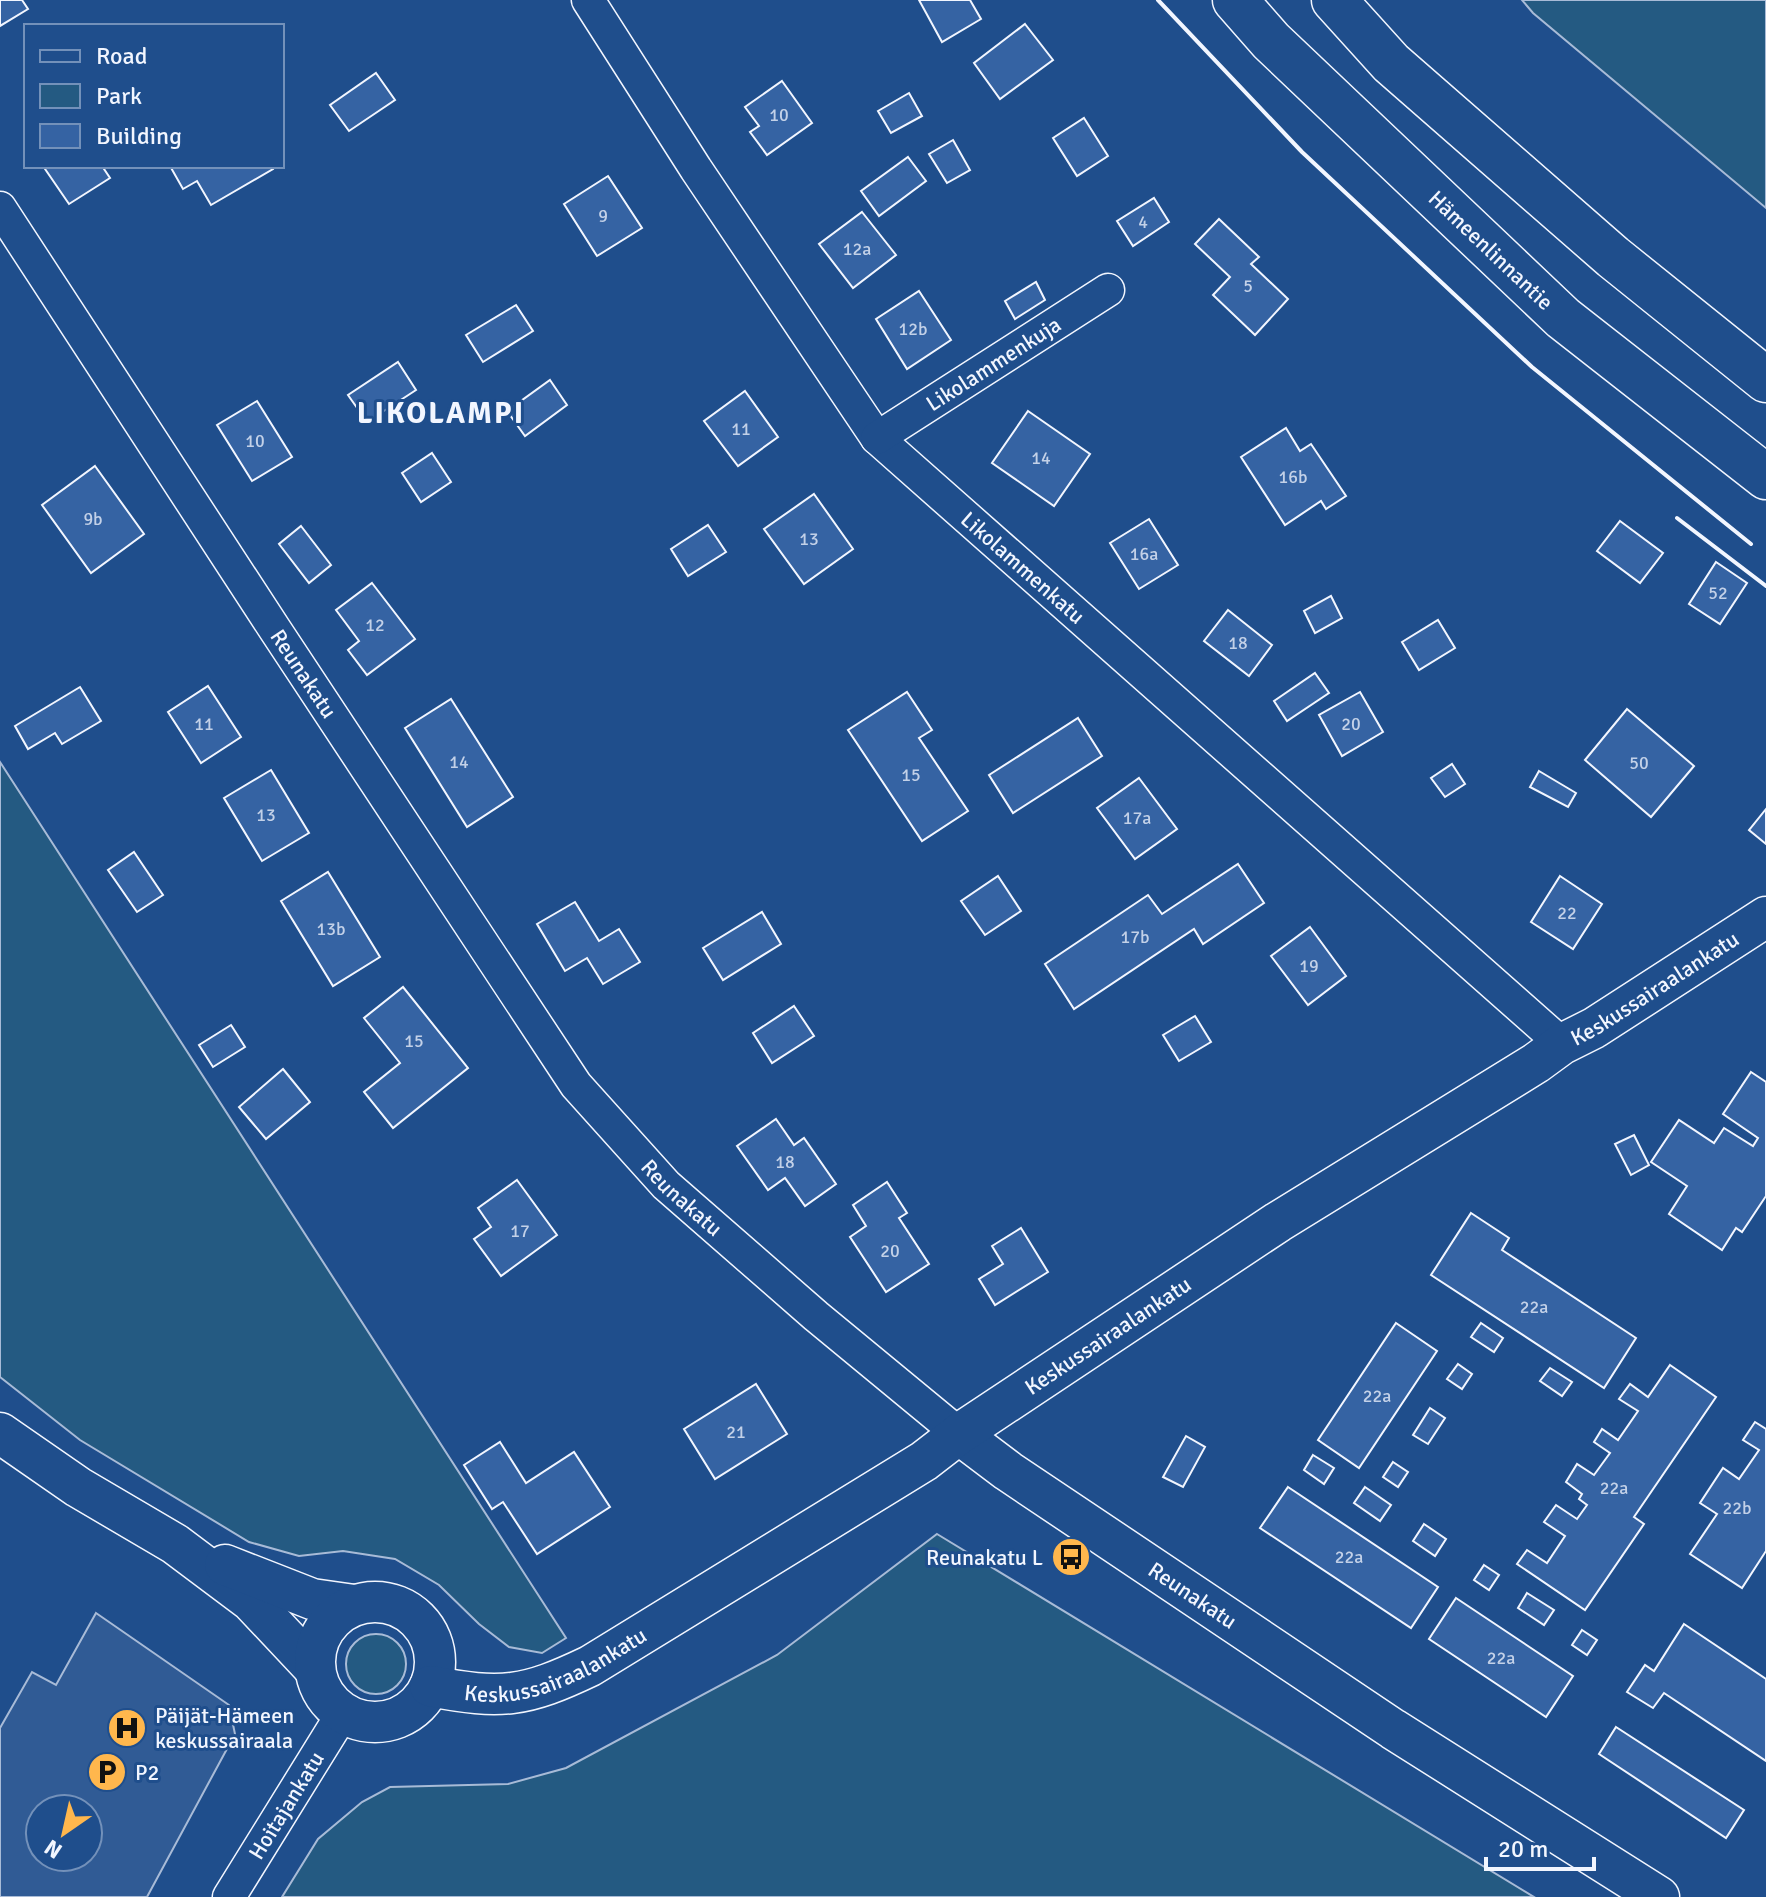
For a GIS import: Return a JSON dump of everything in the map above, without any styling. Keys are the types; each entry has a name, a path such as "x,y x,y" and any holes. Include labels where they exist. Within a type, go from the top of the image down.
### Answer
{"main road":[{"name":"Hämeenlinnantie","path":"1235,0 1271,41 1563,318 1766,477"},
{"path":"1334,0 1403,73 1613,257 1766,380"}],"street":[{"name":"Likolammenkatu","path":"588,0 696,169 877,438 1562,1044"},
{"name":"Reunakatu","path":"0,208 576,1085 666,1185 816,1316 1008,1471 1393,1729 1659,1897"},
{"name":"Likolammenkuja","path":"877,438 1108,290"},
{"name":"Keskussairaalankatu","path":"430,1686 481,1695 526,1692 590,1666 924,1461 959,1434 1278,1222 1562,1044 1594,1028 1766,917"},
{"path":"0,1433 78,1487 175,1544 251,1601 315,1669"},
{"path":"175,1544 312,1599 354,1605"},
{"path":"374,1601 394,1604 412,1613 425,1628 434,1647 435,1667 430,1686 411,1710 383,1722 362,1721 343,1713 320,1686 315,1669 316,1649 323,1630 337,1615 354,1605 374,1601"},
{"name":"Hoitajankatu","path":"229,1897 343,1713"}],"green space":[{"path":"1522,0 1766,0 1766,208 1533,13"},
{"path":"0,762 566,1638 542,1653 509,1647 479,1624 439,1585 395,1559 343,1551 299,1556 249,1542 80,1440 0,1377"},
{"path":"937,1534 1534,1897 282,1897 318,1839 362,1802 390,1787 508,1784 566,1768 777,1655"},
{"path":"376,1634 387,1636 397,1643 404,1653 404,1675 397,1685 387,1692 376,1694 365,1692 355,1685 348,1675 346,1664 348,1653 355,1643 365,1636"}],"shaded area":[{"name":"P2","path":"96,1613 229,1705 235,1734 147,1897 0,1897 0,1728 32,1672 56,1685"}],"building":[{"path":"0,0 22,0 28,9 0,26"},
{"path":"919,0 970,0 981,19 942,42"},
{"path":"1025,24 1053,60 1000,99 974,63"},
{"path":"376,73 395,100 349,131 330,105"},
{"path":"782,81 812,123 767,155 750,132 759,126 745,107"},
{"path":"909,93 922,116 891,133 878,111"},
{"path":"1084,118 1108,156 1077,176 1053,138"},
{"path":"953,140 970,170 947,183 929,154"},
{"path":"908,157 926,181 879,216 861,191"},
{"path":"44,168 103,168 110,178 69,204"},
{"path":"171,168 273,169 211,205 197,181 183,189"},
{"path":"608,176 642,228 597,256 564,204"},
{"path":"1154,198 1169,222 1133,246 1117,221"},
{"path":"862,212 896,255 853,288 819,244"},
{"path":"1219,219 1259,257 1251,264 1288,299 1255,335 1213,295 1230,277 1195,244"},
{"path":"1036,282 1045,300 1015,319 1005,301"},
{"path":"919,291 951,340 907,369 876,319"},
{"path":"516,305 533,331 483,362 466,335"},
{"path":"398,362 416,390 367,422 348,395"},
{"path":"550,380 567,405 525,436 507,411"},
{"path":"745,391 778,437 738,466 704,421"},
{"path":"257,401 292,457 252,481 217,425"},
{"path":"1028,411 1090,454 1054,506 992,463"},
{"path":"1286,428 1300,451 1311,444 1346,496 1326,509 1321,501 1285,525 1241,457"},
{"path":"432,453 451,482 421,502 402,473"},
{"path":"95,466 144,534 91,573 42,505"},
{"path":"814,494 853,549 804,584 764,529"},
{"path":"1149,519 1178,565 1139,589 1110,543"},
{"path":"1620,521 1663,553 1640,583 1597,551"},
{"path":"708,525 726,552 688,576 671,549"},
{"path":"301,526 331,565 309,583 279,544"},
{"path":"1716,562 1747,583 1720,624 1689,604"},
{"path":"372,583 415,639 367,675 348,650 359,641 336,610"},
{"path":"1331,596 1342,618 1315,633 1304,611"},
{"path":"1228,610 1272,645 1249,676 1204,641"},
{"path":"1438,620 1455,648 1419,670 1402,642"},
{"path":"1315,673 1329,693 1287,721 1274,701"},
{"path":"208,686 241,737 201,763 168,712"},
{"path":"80,687 101,721 62,744 55,733 28,749 15,726"},
{"path":"907,692 932,730 919,738 968,811 922,841 848,730"},
{"path":"1360,692 1383,732 1342,756 1319,715"},
{"path":"451,699 513,797 467,827 405,728"},
{"path":"1627,709 1694,766 1651,817 1585,760"},
{"path":"1078,718 1102,756 1013,813 989,775"},
{"path":"1452,764 1465,784 1445,797 1431,778"},
{"path":"271,770 309,833 262,861 224,798"},
{"path":"1539,771 1576,793 1568,807 1530,787"},
{"path":"1139,778 1177,829 1135,859 1097,808"},
{"path":"1766,809 1766,844 1749,830"},
{"path":"134,852 163,895 137,912 108,870"},
{"path":"1238,864 1264,903 1203,944 1194,929 1074,1009 1045,964 1148,895 1162,914"},
{"path":"328,872 380,957 333,986 281,901"},
{"path":"998,876 1021,911 985,935 961,901"},
{"path":"1560,876 1602,904 1573,949 1531,922"},
{"path":"575,902 599,941 619,929 640,962 603,984 587,958 565,971 537,924"},
{"path":"762,912 781,944 723,980 703,948"},
{"path":"1310,927 1346,976 1308,1005 1271,956"},
{"path":"403,987 468,1068 393,1128 364,1092 400,1063 364,1018"},
{"path":"794,1006 814,1036 772,1063 753,1033"},
{"path":"1195,1016 1211,1042 1179,1061 1163,1035"},
{"path":"231,1025 245,1047 213,1067 199,1045"},
{"path":"283,1069 310,1102 266,1139 239,1107"},
{"path":"1751,1072 1766,1082 1766,1196 1742,1232 1736,1228 1722,1250 1669,1214 1687,1186 1651,1162 1679,1120 1714,1143 1724,1128 1753,1146 1758,1138 1723,1114"},
{"path":"776,1119 794,1145 804,1138 836,1184 805,1206 785,1178 768,1190 737,1146"},
{"path":"1634,1135 1649,1165 1631,1175 1615,1144"},
{"path":"517,1180 557,1235 501,1276 474,1239 491,1227 478,1208"},
{"path":"887,1182 907,1213 899,1218 929,1264 886,1292 850,1237 866,1226 853,1205"},
{"path":"1471,1213 1509,1238 1502,1250 1636,1338 1604,1388 1431,1275"},
{"path":"1021,1228 1048,1272 995,1305 979,1279 1003,1264 992,1246"},
{"path":"1396,1323 1437,1351 1359,1468 1318,1440"},
{"path":"1481,1323 1503,1338 1494,1352 1471,1337"},
{"path":"1458,1364 1472,1374 1462,1389 1447,1379"},
{"path":"1670,1365 1716,1397 1634,1517 1644,1524 1585,1610 1517,1564 1527,1550 1547,1563 1565,1536 1544,1522 1556,1505 1577,1519 1587,1505 1579,1499 1582,1494 1566,1482 1577,1464 1594,1475 1610,1453 1594,1442 1602,1429 1618,1440 1638,1411 1619,1399 1630,1384 1648,1397"},
{"path":"1550,1368 1572,1382 1562,1396 1540,1381"},
{"path":"756,1384 787,1434 715,1479 684,1429"},
{"path":"1430,1408 1445,1418 1428,1444 1413,1435"},
{"path":"1755,1422 1766,1429 1766,1551 1742,1588 1690,1554 1717,1514 1700,1503 1723,1468 1739,1479 1759,1450 1743,1440"},
{"path":"1186,1436 1205,1447 1183,1487 1163,1477"},
{"path":"500,1442 526,1483 574,1452 610,1507 537,1554 503,1502 492,1509 464,1465"},
{"path":"1313,1455 1334,1468 1324,1484 1304,1470"},
{"path":"1393,1462 1408,1472 1398,1487 1383,1477"},
{"path":"1288,1487 1438,1587 1411,1628 1260,1528"},
{"path":"1365,1487 1391,1505 1380,1521 1354,1503"},
{"path":"1424,1524 1446,1539 1435,1556 1413,1541"},
{"path":"1484,1565 1499,1575 1489,1590 1474,1580"},
{"path":"1527,1593 1554,1610 1544,1625 1518,1608"},
{"path":"1456,1598 1573,1676 1546,1717 1429,1639"},
{"path":"1684,1624 1766,1679 1766,1761 1664,1693 1653,1708 1627,1692 1645,1665 1654,1671"},
{"path":"1582,1630 1597,1640 1587,1655 1572,1645"},
{"path":"1616,1727 1744,1810 1726,1838 1599,1754"}],"wall":[{"path":"1158,0 1302,152 1532,367 1751,544"},
{"path":"1677,518 1766,586"}],"place":[{"name":"Reunakatu L","path":"1071,1557"},
{"name":"Päijät-Hämeen keskussairaala","path":"127,1728"},
{"name":"P2","path":"107,1772"}],"district":[{"name":"LIKOLAMPI","path":"441,413"}]}
